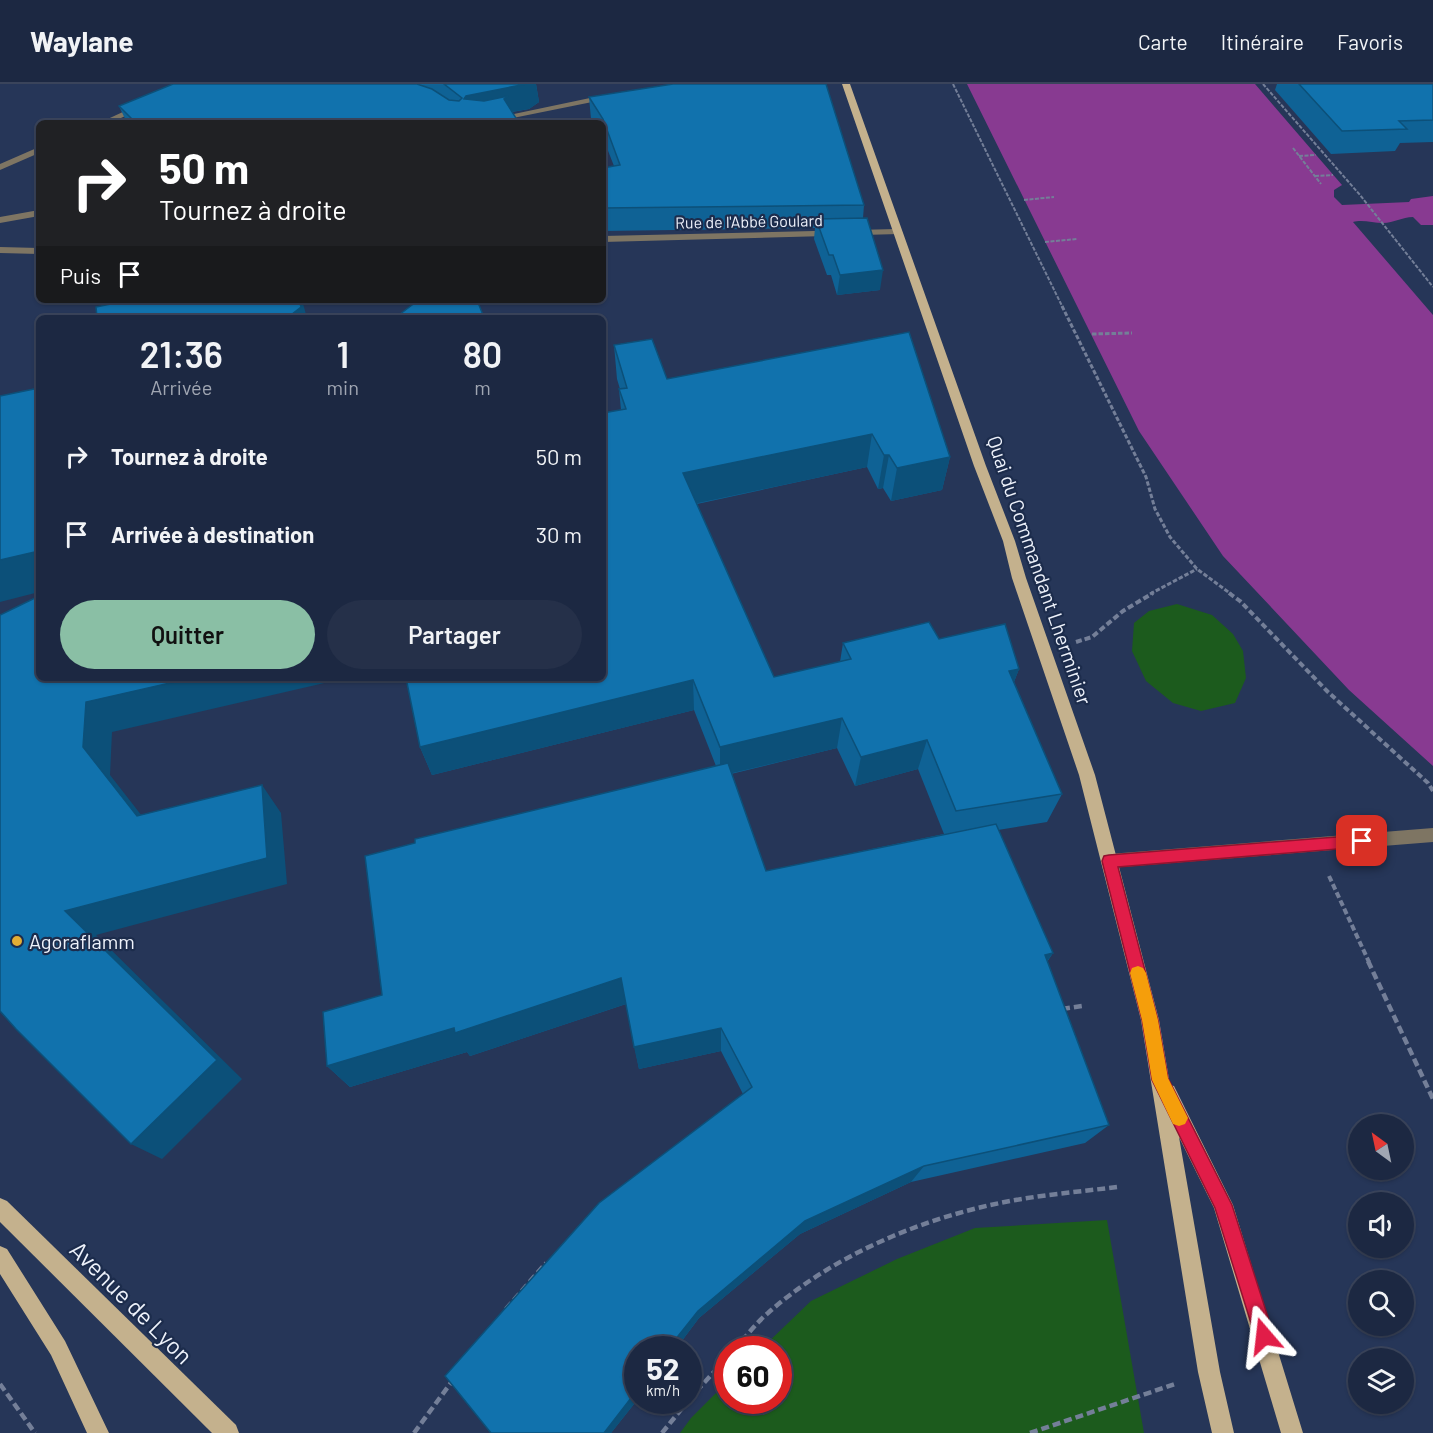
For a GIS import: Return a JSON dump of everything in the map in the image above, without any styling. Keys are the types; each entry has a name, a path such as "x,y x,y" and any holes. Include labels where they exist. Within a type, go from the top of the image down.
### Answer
{"main road":[{"name":"Quai du Commandant Lherminier","path":"846,84 896,232 980,466 1010,541 1019,578 1087,775 1150,1020 1209,1372 1223,1433"},
{"name":"Quai du Commandant Lherminier","path":"1160,1080 1223,1205 1292,1433"},
{"name":"Avenue de Lyon","path":"0,1208 228,1433"},
{"path":"0,1256 58,1348 98,1433"}],"street":[{"path":"490,120 619,94"},
{"path":"111,120 155,101"},
{"path":"0,166 36,151"},
{"path":"0,220 36,214"},
{"name":"Rue de l'Abbé Goulard","path":"606,239 896,232"},
{"path":"0,250 36,251"},
{"path":"1109,861 1433,835"}],"path":[{"path":"953,84 1146,477 1155,509 1170,537 1197,569 1240,601 1328,692 1428,783 1433,791"},
{"path":"1263,84 1360,195 1433,287"},
{"path":"1293,148 1321,184"},
{"path":"1298,156 1316,155"},
{"path":"1314,176 1333,175"},
{"path":"1024,200 1054,197"},
{"path":"1046,242 1077,239"},
{"path":"1092,334 1132,333"},
{"path":"1044,645 1086,641 1101,633 1117,615 1129,606 1197,569"},
{"path":"1314,845 1433,1099"},
{"path":"1058,1010 1082,1006"},
{"path":"747,1336 769,1313 825,1270 877,1244 962,1213 999,1203 1117,1187"},
{"path":"502,1314 553,1256"},
{"path":"702,1386 714,1372"},
{"path":"1030,1433 1209,1372"},
{"path":"414,1433 455,1378"},
{"path":"0,1384 35,1433"},
{"path":"662,1433 677,1414"}],"green space":[{"path":"1177,604 1212,615 1233,634 1243,651 1246,678 1235,703 1201,711 1173,703 1146,681 1132,651 1134,623 1149,611"},
{"path":"1107,1220 1144,1433 680,1433 695,1414 702,1414 702,1407 714,1395 714,1414 792,1414 792,1336 775,1336 811,1301 897,1259 975,1228"}],"shaded area":[{"path":"967,84 1255,84 1342,185 1334,190 1334,197 1342,205 1409,202 1411,199 1433,196 1433,225 1421,225 1413,217 1387,223 1353,222 1433,315 1433,766 1349,690 1223,556 1139,431"}],"building":[{"path":"173,84 417,84 432,89 449,100 459,101 462,98 444,84 526,84 466,96 464,99 484,101 508,96 504,99 517,120 133,120 119,106"},
{"path":"673,84 826,84 864,205 606,208 606,167 620,165 606,127 606,120 603,120 589,97"},
{"path":"1299,84 1433,84 1433,120 1399,121 1407,129 1342,131"},
{"path":"867,218 883,270 840,275 833,255 829,255 816,219"},
{"path":"115,303 300,303 301,307 291,315 97,315 96,307"},
{"path":"415,303 478,303 483,315 399,315"},
{"path":"909,332 950,457 897,468 889,455 884,455 872,434 683,473 774,677 851,659 843,643 929,622 939,639 1005,624 1019,669 1009,671 1062,794 956,811 927,740 861,757 842,718 720,747 693,680 420,747 407,681 606,681 606,412 626,409 619,389 627,388 614,345 652,339 667,379"},
{"path":"36,389 36,552 0,560 0,396"},
{"path":"36,597 36,681 179,681 86,702 83,747 137,816 262,785 267,858 65,911 217,1060 131,1144 0,1011 0,615"},
{"path":"728,763 766,871 996,824 1053,953 1045,955 1109,1125 924,1166 805,1221 698,1311 678,1336 624,1336 624,1407 604,1433 491,1433 445,1376 599,1203 752,1087 721,1028 634,1047 621,978 455,1033 454,1028 327,1066 323,1012 382,995 365,856 415,843 415,839"}],"slow traffic":[{"path":"1138,973 1150,1020 1160,1080 1179,1118"}],"place":[{"name":"Agoraflamm","path":"17,941"}],"route":[{"path":"1264,1336 1223,1205 1160,1080 1150,1020 1109,861 1362,841"}]}
